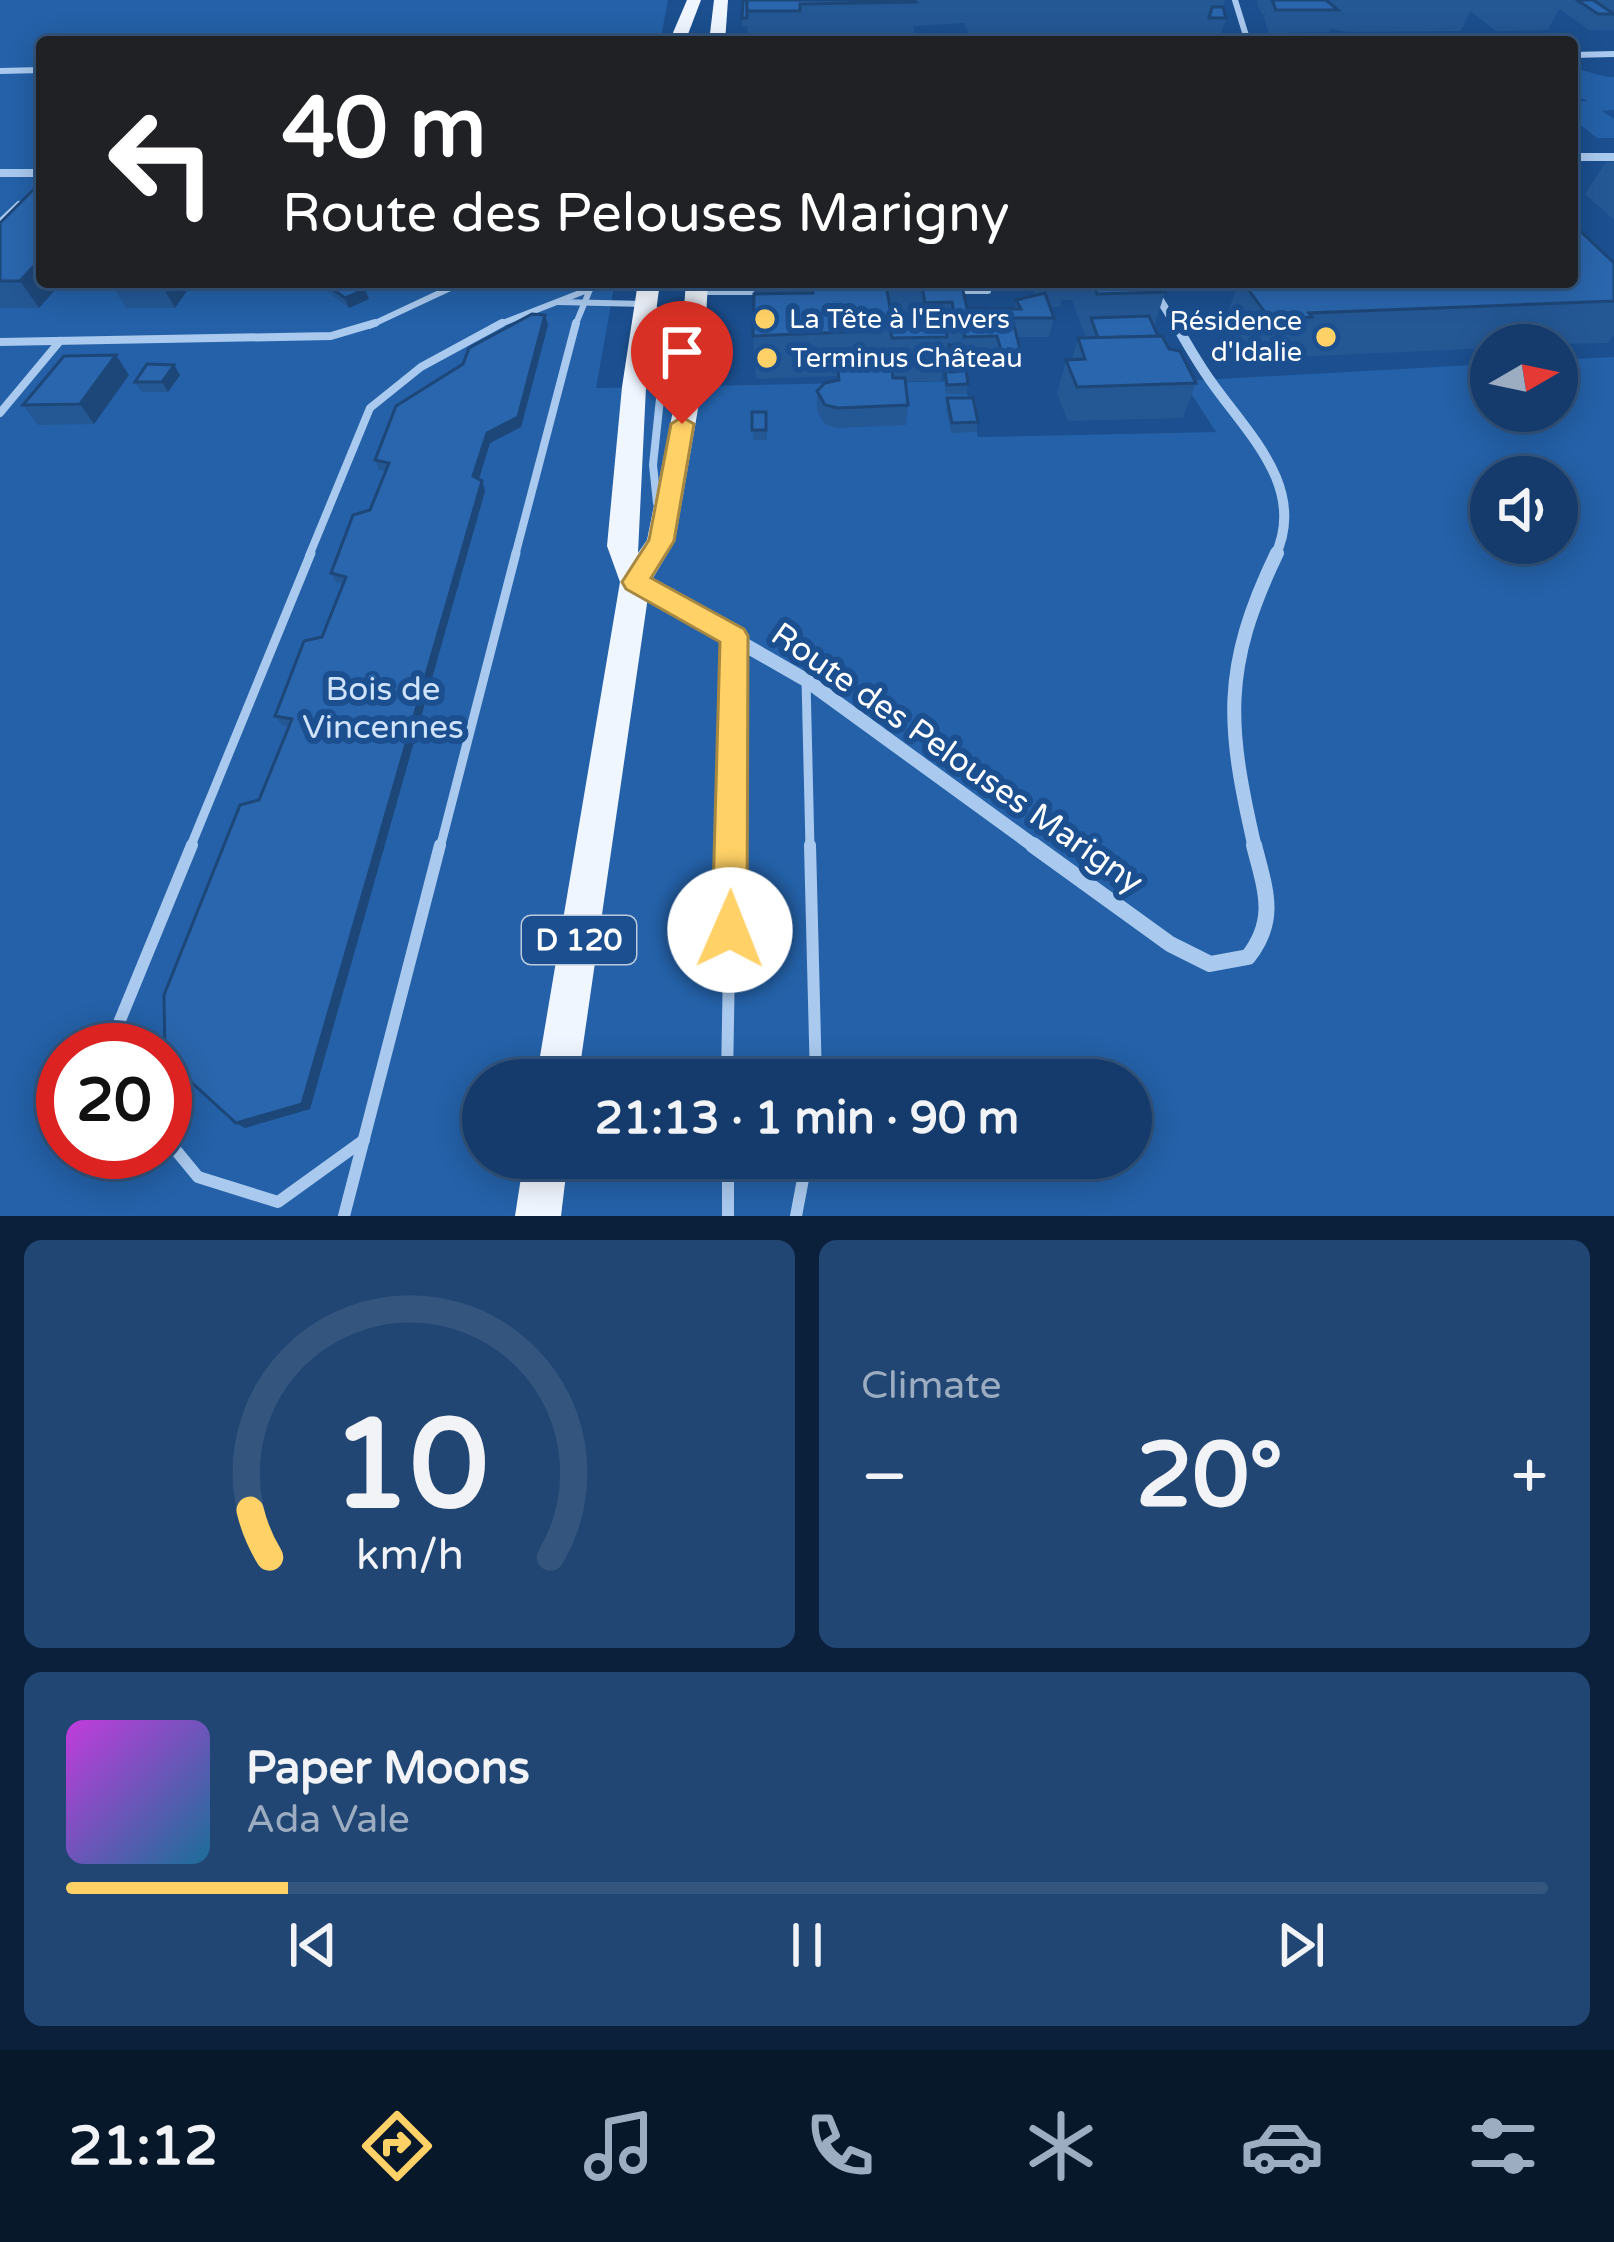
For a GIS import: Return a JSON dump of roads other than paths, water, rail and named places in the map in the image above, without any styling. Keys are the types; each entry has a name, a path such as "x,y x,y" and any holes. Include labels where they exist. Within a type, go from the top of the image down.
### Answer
{"main road":[{"path":"679,36 694,0"},
{"path":"718,36 721,0"},
{"name":"D 120","path":"560,1059 635,582 661,541 690,386 696,288"},
{"name":"D 120","path":"635,582 621,546 647,293"},
{"path":"538,1216 543,1179"}],"street":[{"path":"1235,0 1246,36"},
{"path":"1578,55 1614,54"},
{"path":"0,70 36,70"},
{"path":"1578,157 1614,157"},
{"path":"0,173 36,173"},
{"name":"Route des Pelouses Marigny","path":"635,582 806,680 1170,944 1210,964 1248,957 1265,935 1267,899 1234,757 1232,698 1250,610 1281,544 1284,495 1267,455 1210,380 1153,288"}],"lane":[{"path":"0,222 19,204"},
{"path":"0,342 331,336 368,328 451,288"},
{"path":"119,1023 370,408 392,386 546,302 583,288"},
{"path":"344,1216 581,303 589,288"},
{"path":"713,288 779,292"},
{"path":"941,291 988,291"},
{"path":"546,302 581,303 647,293 669,317 653,465 661,541"},
{"path":"0,413 60,341"},
{"path":"728,1059 734,636"},
{"path":"806,680 816,1059"},
{"path":"192,1170 198,1177 280,1209 364,1140"},
{"path":"728,1179 728,1216"},
{"path":"796,1216 803,1179"}],"place":[{"name":"La Tête à l'Envers","path":"765,319"},
{"name":"Résidence d'Idalie","path":"1326,337"},
{"name":"Terminus Château","path":"767,358"}],"park label":[{"name":"Bois de Vincennes","path":"383,707"}]}
